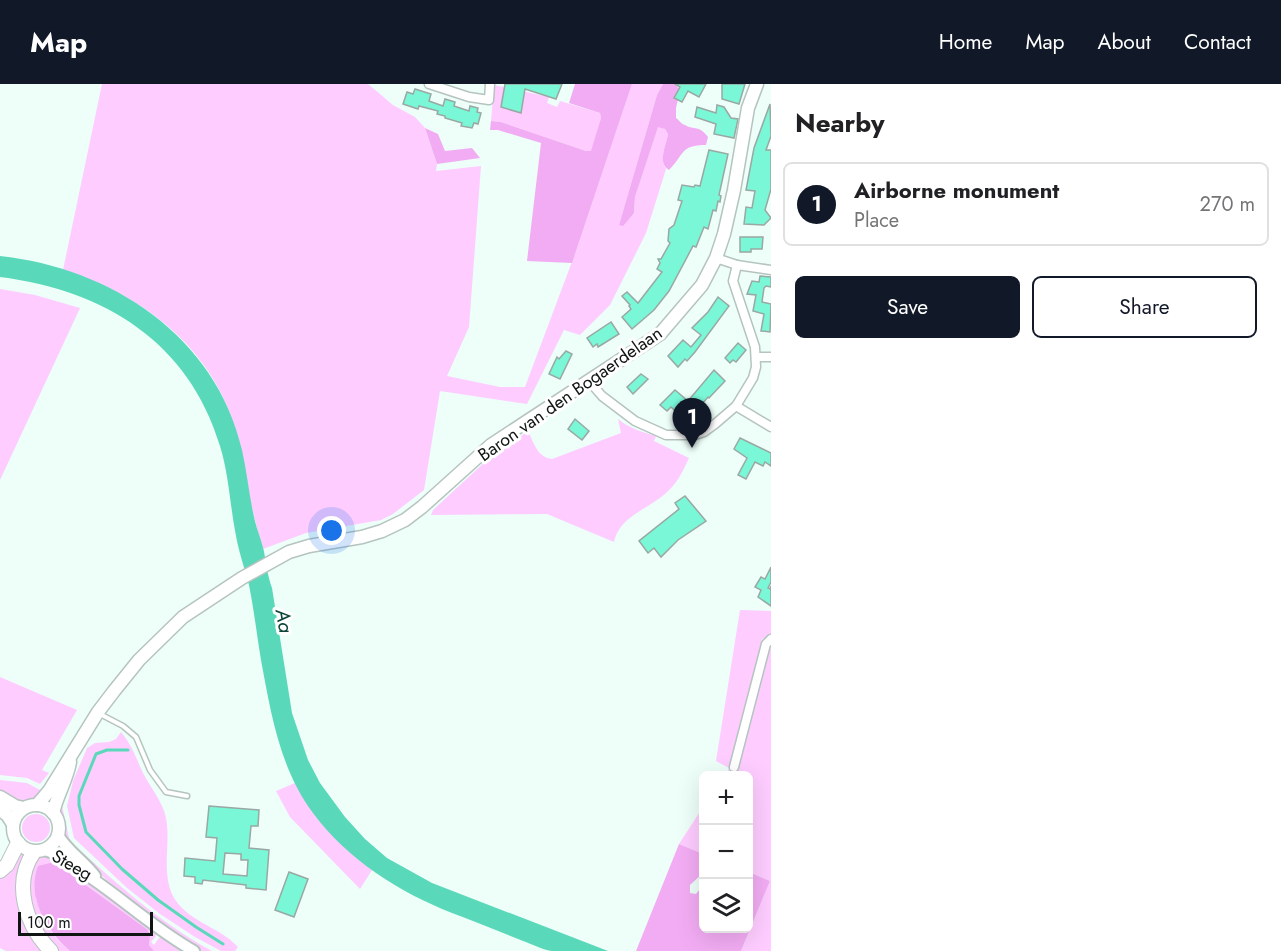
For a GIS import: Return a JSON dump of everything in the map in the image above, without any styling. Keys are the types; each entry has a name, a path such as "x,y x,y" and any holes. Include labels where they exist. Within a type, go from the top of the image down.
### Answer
{"highway":[{"path":"0,871 7,865 18,843"},
{"path":"39,851 28,860 24,893 26,908 35,930 51,951"}],"main road":[{"name":"Baron van den Bogaerdelaan","path":"37,805 49,791 98,712 139,660 183,616 242,578 290,552 309,546 362,537 405,520 491,445 660,334 702,285 716,258 734,190 748,108 757,84"},
{"name":"Baron van den Bogaerdelaan","path":"53,813 67,775 70,758"},
{"path":"0,797 15,806 24,808 37,805 46,807 53,813 59,824 58,835 53,844 39,851 28,850 18,843 13,834 13,824 16,815 24,808"},
{"path":"0,810 13,824"}],"street":[{"path":"429,84 469,97 489,100 490,84"},
{"path":"716,258 737,265 771,270"},
{"path":"589,381 602,396 635,421 666,435 704,432 736,406 753,378 757,357 733,281 737,265"},
{"path":"757,357 771,357"},
{"path":"736,406 771,426"},
{"path":"734,767 766,644 771,639"},
{"name":"Steeg","path":"58,835 63,844 86,864 99,881"},
{"name":"Steeg","path":"39,851 54,852 99,881 147,921 194,951"}],"lane":[{"path":"98,712 123,726 136,737 150,770 166,792 187,796"}],"shaded area":[{"path":"102,84 368,84 393,105 415,117 425,128 437,164 436,171 481,166 469,327 447,376 500,387 525,387 576,251 632,84 663,84 657,95 619,225 634,213 635,197 658,126 665,129 668,134 663,156 666,169 646,233 610,305 580,335 564,330 527,404 440,391 424,490 393,514 381,520 306,533 263,549 232,419 220,391 205,366 166,324 142,307 117,292 63,270"},
{"path":"575,84 632,84 572,263 527,261 541,143 498,130 490,130 491,121 501,122 591,151 601,118 600,113 569,103"},
{"path":"663,84 675,84 680,90 676,118 688,127 705,133 708,137 706,145 698,145 684,151 669,170 665,167 663,159 668,134 665,129 658,127 635,197 634,213 623,226 619,225 657,95"},
{"path":"494,85 549,97 547,103 557,107 560,101 600,113 601,118 592,151 586,151 501,122 491,121"},
{"path":"425,128 438,134 445,151 472,148 480,158 437,164"},
{"path":"0,256 41,263 81,275 118,293 153,315 183,342 209,373 229,409 242,450 254,517 272,588 292,713 308,760 320,783 345,817 387,858 432,883 608,951 552,951 432,905 376,873 342,846 327,830 313,813 292,778 278,740 249,585 236,536 223,457 206,409 187,378 164,350 137,327 107,309 74,294 0,277"},
{"path":"0,289 35,295 80,308 0,480"},
{"path":"618,419 631,427 656,436 654,441 689,458 673,486 628,519 617,533 614,542 547,514 431,515 433,510 487,460 528,431 539,452 552,459 621,433"},
{"path":"740,610 771,611 771,635 762,639 729,768 716,761"},
{"path":"771,646 771,951 741,951 748,933 753,933 753,922 770,881 753,874 753,771 737,771"},
{"path":"0,677 77,710 42,770 49,773 40,784 27,778 0,775"},
{"path":"121,732 159,800 166,818 167,867 169,887 173,896 186,912 231,940 238,947 235,951 221,951 160,914 127,888 74,838 67,806 73,781 87,748 95,743 116,739"},
{"path":"0,780 27,783 44,792 27,802 18,801 0,793"},
{"path":"295,783 329,830 372,870 360,889 290,817 276,791"},
{"path":"61,801 72,843 156,915 212,951 202,951 193,946 135,906 87,862 64,837 59,810"},
{"path":"699,813 699,852 679,844"},
{"path":"36,814 46,818 50,828 46,838 36,842 26,838 22,828 26,818"},
{"path":"679,844 699,852 699,877 690,885 690,893 696,894 699,890 699,933 748,933 741,951 636,951"},
{"path":"21,851 27,854 21,877 47,951 6,951 0,948 0,876"},
{"path":"42,855 82,875 155,932 156,936 151,942 154,945 159,938 163,937 185,951 154,951 149,945 148,930 57,864 36,899 49,928 70,951 57,951 35,923 27,886 34,860"},
{"path":"54,862 148,930 149,945 154,951 70,951 54,934 41,913 35,890 38,866"},
{"path":"753,874 770,881 753,922"}],"building":[{"path":"505,84 562,84 556,99 525,89 521,113 501,107"},
{"path":"675,84 706,84 699,97 688,91 682,102 674,98 680,87"},
{"path":"722,84 745,84 739,104 722,99"},
{"path":"415,89 431,94 429,101 443,106 445,99 455,102 454,106 469,111 470,106 478,108 477,112 481,113 478,124 474,123 472,128 461,126 462,123 437,114 438,111 419,106 418,109 403,104 407,92 413,94"},
{"path":"770,104 771,136 766,150 771,150 771,189 765,210 771,218 764,225 744,224 746,207 752,208 755,191 746,190 754,148"},
{"path":"717,105 724,107 731,118 738,119 734,138 714,134 716,124 695,117 697,107 716,113"},
{"path":"709,150 728,154 719,195 721,196 720,202 718,201 716,211 713,210 708,229 704,227 696,247 693,246 669,291 654,310 632,329 622,317 631,309 622,296 627,292 638,303 662,272 657,269 660,263 658,259 661,259 670,243 668,241 669,229 674,225 682,201 678,200 682,185 700,186"},
{"path":"740,237 763,237 762,249 740,252"},
{"path":"760,276 771,277 771,287 764,288 762,302 771,304 770,332 761,331 764,314 753,311 756,295 747,294 752,281 759,282"},
{"path":"718,297 729,306 695,352 678,367 668,356 683,340 691,347 701,335 692,328 708,312"},
{"path":"611,322 619,334 598,347 597,344 593,347 587,338"},
{"path":"738,343 746,350 736,362 733,360 730,363 725,358"},
{"path":"566,351 572,354 560,379 549,374 557,357 559,359"},
{"path":"714,370 725,381 687,422 671,407 667,411 660,405 675,390 688,401"},
{"path":"641,374 648,379 633,394 627,387"},
{"path":"575,419 589,431 582,440 568,429"},
{"path":"740,438 771,453 771,466 765,462 763,466 755,462 746,479 738,475 747,458 734,449"},
{"path":"685,496 706,521 678,540 661,557 654,548 648,553 639,541 679,509 675,503"},
{"path":"771,567 771,582 768,588 770,589 771,586 771,606 758,597 761,590 755,587 761,577 765,579"},
{"path":"209,806 259,810 258,826 251,826 249,848 269,850 266,890 246,888 246,885 203,880 202,884 195,883 195,877 184,876 185,858 215,861 217,838 206,837","holes":["225,853 241,854 241,860 248,860 247,876 223,874"]},
{"path":"289,872 308,879 294,917 275,910"}],"waterway":[{"path":"128,750 107,750 96,754 79,796 86,832 122,869 158,900 223,944"}],"place":[{"name":"Airborne monument","path":"692,448"}],"water label":[{"name":"Aa","path":"284,621"}]}
